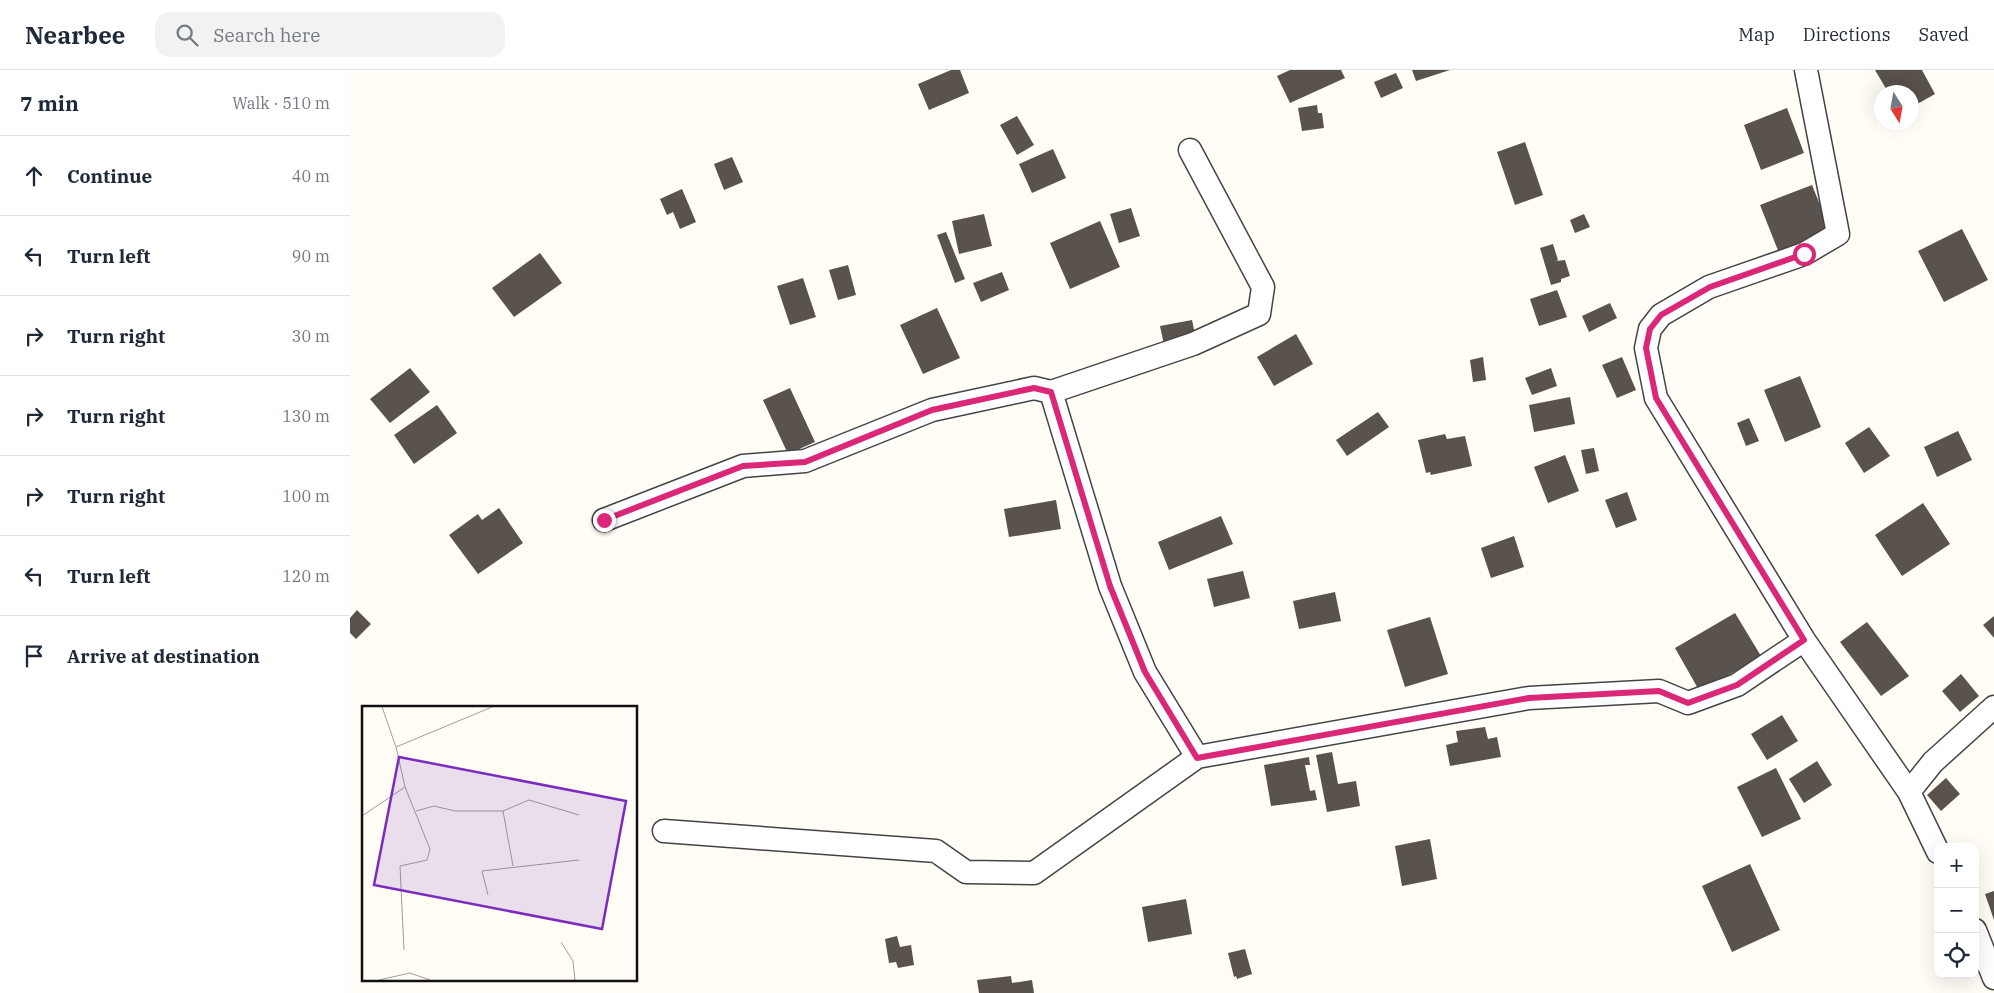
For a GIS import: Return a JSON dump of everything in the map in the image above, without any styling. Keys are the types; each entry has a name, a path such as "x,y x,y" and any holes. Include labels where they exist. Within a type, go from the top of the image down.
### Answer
{"street":[{"path":"1806,70 1838,234 1804,254 1710,287 1661,315 1650,329 1646,348 1656,398 1804,640 1909,792 1934,844"},
{"path":"604,520 743,466 805,462 932,410 1034,388 1051,392 1193,344 1259,314 1263,287 1190,150"},
{"path":"1051,392 1110,586 1145,672 1197,758"},
{"path":"664,831 936,850 966,872 1034,873 1197,758 1529,698 1659,691 1688,703 1737,685 1804,640"},
{"path":"1909,792 1933,762 1994,707"},
{"path":"1976,933 1994,978"}],"building":[{"path":"951,70 960,70 969,93 929,110 918,84"},
{"path":"1290,70 1341,70 1345,78 1290,103 1277,76"},
{"path":"1412,70 1450,70 1416,81"},
{"path":"1875,70 1922,70 1935,94 1919,103 1919,85 1884,85"},
{"path":"1396,73 1403,88 1381,98 1374,82"},
{"path":"1317,105 1318,113 1322,113 1324,128 1302,131 1298,108"},
{"path":"1787,108 1804,153 1761,170 1744,125"},
{"path":"1017,116 1034,145 1017,155 1000,125"},
{"path":"1525,142 1543,195 1515,205 1497,152"},
{"path":"1053,149 1066,178 1032,193 1019,164"},
{"path":"732,157 743,182 724,190 714,164"},
{"path":"1812,185 1831,232 1779,253 1760,205"},
{"path":"682,189 696,222 680,229 673,212 667,215 660,199"},
{"path":"1131,208 1140,236 1119,243 1110,214"},
{"path":"984,214 992,246 959,254 952,221"},
{"path":"1584,214 1590,227 1575,233 1570,220"},
{"path":"1100,221 1120,267 1070,289 1050,243"},
{"path":"1962,229 1988,280 1944,302 1918,251"},
{"path":"946,232 965,279 955,283 937,235"},
{"path":"1553,244 1558,260 1556,261 1565,260 1570,276 1561,279 1561,282 1551,285 1540,248"},
{"path":"540,253 562,283 514,317 492,288"},
{"path":"848,265 856,295 838,300 829,270"},
{"path":"1002,272 1009,290 981,302 973,283"},
{"path":"803,278 816,317 790,325 777,286"},
{"path":"1557,290 1567,317 1539,326 1530,299"},
{"path":"1610,303 1617,318 1589,332 1582,316"},
{"path":"937,308 960,358 923,374 900,325"},
{"path":"1192,320 1196,339 1164,345 1160,326"},
{"path":"1296,334 1313,364 1274,386 1257,357"},
{"path":"1483,357 1486,380 1473,382 1470,360"},
{"path":"1622,357 1636,390 1617,398 1602,365"},
{"path":"410,368 430,392 390,423 370,399"},
{"path":"1551,368 1557,386 1532,395 1525,378"},
{"path":"1800,376 1821,427 1785,442 1764,390"},
{"path":"790,388 815,442 788,454 763,400"},
{"path":"1570,397 1575,424 1534,432 1529,405"},
{"path":"437,405 457,433 414,464 394,435"},
{"path":"1378,412 1389,427 1347,456 1336,440"},
{"path":"1749,418 1759,441 1746,446 1737,423"},
{"path":"1869,427 1890,456 1864,473 1845,443"},
{"path":"1958,431 1972,460 1937,477 1924,447"},
{"path":"1445,434 1447,439 1465,436 1472,466 1431,475 1430,472 1426,473 1418,440"},
{"path":"1594,448 1599,471 1586,474 1581,450"},
{"path":"1565,455 1579,491 1548,503 1534,467"},
{"path":"1627,492 1637,520 1616,528 1605,500"},
{"path":"1056,500 1061,529 1009,537 1004,509"},
{"path":"1923,503 1950,544 1902,576 1875,535"},
{"path":"499,508 523,543 478,574 449,535 478,514 482,520"},
{"path":"1221,516 1233,544 1169,570 1158,542"},
{"path":"1514,536 1524,567 1491,578 1481,548"},
{"path":"1243,571 1250,598 1214,607 1207,579"},
{"path":"1335,592 1341,621 1299,629 1293,601"},
{"path":"357,610 371,624 356,639 350,633 350,618"},
{"path":"1735,613 1761,656 1700,692 1675,648"},
{"path":"1994,616 1994,638 1983,625"},
{"path":"1430,617 1448,674 1405,687 1387,630"},
{"path":"1867,622 1909,676 1881,696 1840,642"},
{"path":"1961,674 1979,696 1960,712 1942,691"},
{"path":"1782,715 1798,741 1767,760 1751,734"},
{"path":"1485,727 1488,739 1497,737 1501,757 1450,766 1446,745 1458,742 1456,731"},
{"path":"1332,752 1338,784 1356,781 1360,806 1327,812 1316,755"},
{"path":"1309,757 1310,765 1305,765 1310,791 1315,790 1317,800 1271,806 1264,765"},
{"path":"1817,761 1832,785 1804,803 1789,779"},
{"path":"1776,768 1801,819 1762,837 1737,787"},
{"path":"1946,778 1960,794 1941,811 1927,795"},
{"path":"1430,839 1437,879 1402,886 1395,846"},
{"path":"1750,864 1780,930 1732,952 1702,886"},
{"path":"1994,891 1994,920 1985,894"},
{"path":"1186,899 1192,934 1148,942 1142,907"},
{"path":"897,936 900,947 911,945 914,965 898,968 896,962 889,963 885,939"},
{"path":"1245,949 1252,974 1237,979 1236,976 1234,977 1228,953"},
{"path":"1011,976 1012,983 1032,980 1034,993 979,993 977,980"}],"route":[{"path":"604,520 743,466 805,462 932,410 1034,388 1051,392 1110,586 1145,672 1197,758 1529,698 1659,691 1688,703 1737,685 1804,640 1656,398 1646,348 1650,329 1661,315 1710,287 1804,254"}]}
